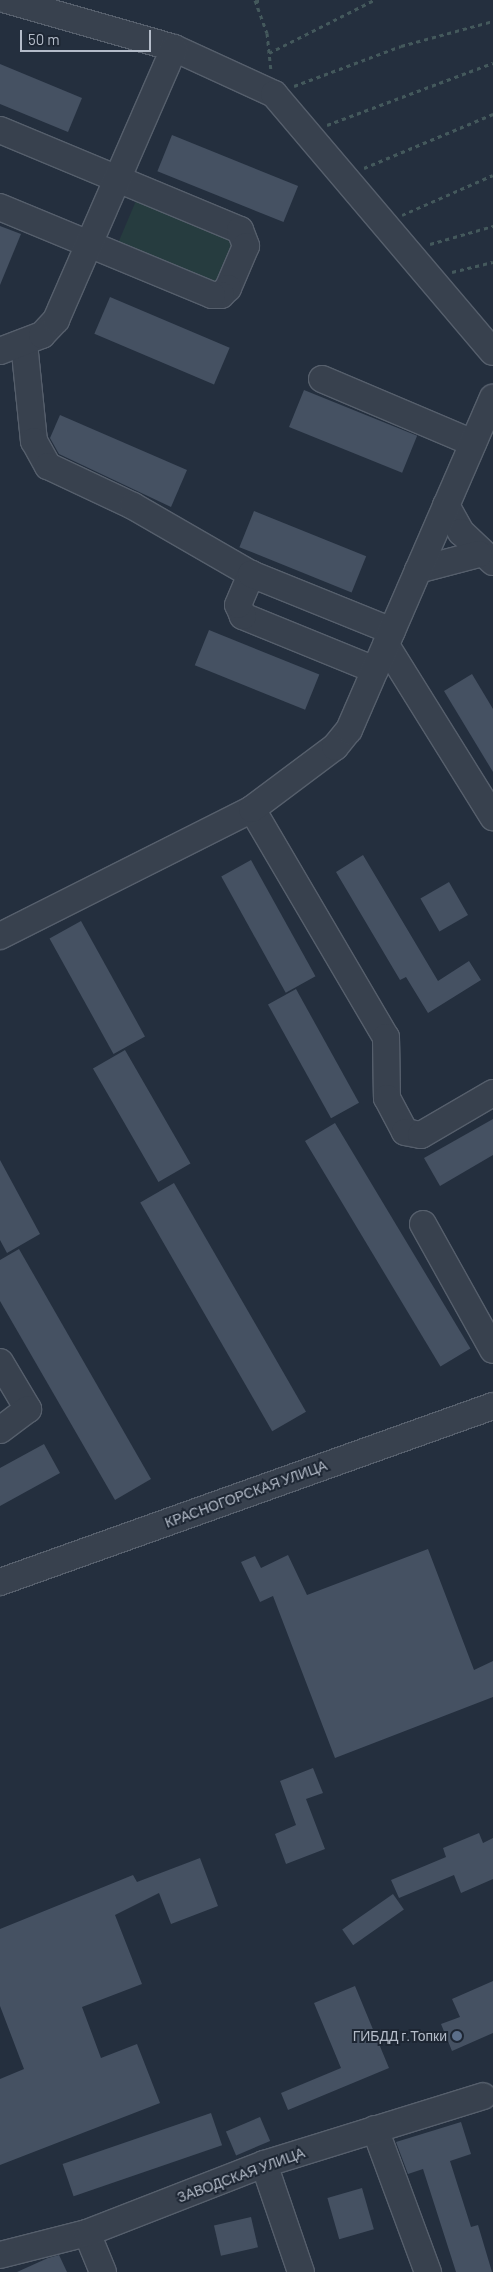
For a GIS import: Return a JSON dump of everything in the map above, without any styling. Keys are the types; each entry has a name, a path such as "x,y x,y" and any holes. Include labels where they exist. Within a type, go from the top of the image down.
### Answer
{"street":[{"path":"7,0 174,48 274,94 410,249 493,352"},
{"path":"174,48 56,320 42,335 12,347 34,441 48,466 134,506 251,574 389,638 493,816"},
{"path":"0,130 240,230 246,246 228,288 212,296 0,207"},
{"path":"322,379 474,443"},
{"path":"0,936 252,809 335,747 348,730 493,398"},
{"path":"418,570 486,558 446,505"},
{"path":"251,574 238,604 243,616 375,670"},
{"path":"252,809 386,1037 387,1098 405,1132 421,1135 493,1093"},
{"path":"422,1224 484,1311 493,1350"},
{"path":"0,1362 28,1409 0,1430"},
{"name":"КРАСНОГОРСКАЯ УЛИЦА","path":"0,1582 493,1406"},
{"name":"ЗАВОДСКАЯ УЛИЦА","path":"0,2255 87,2233 264,2164 483,2096"},
{"path":"375,2129 428,2272"},
{"path":"264,2164 301,2272"},
{"path":"87,2233 103,2272"}],"path":[{"path":"261,0 255,1 269,53 274,94 401,46 493,21"},
{"path":"269,53 374,0"},
{"path":"308,132 493,63"},
{"path":"345,176 493,114"},
{"path":"386,222 493,175"},
{"path":"410,249 493,226"},
{"path":"432,276 493,262"}],"green space":[{"path":"138,196 236,238 215,288 117,246"}],"building":[{"path":"0,64 82,98 68,132 0,104"},
{"path":"172,135 298,186 283,222 157,171"},
{"path":"0,226 21,234 0,285"},
{"path":"110,297 230,348 214,385 94,334"},
{"path":"304,390 417,436 402,473 289,427"},
{"path":"60,415 187,470 171,507 59,454 50,438"},
{"path":"254,511 366,556 352,592 239,547"},
{"path":"209,630 319,675 305,710 195,665"},
{"path":"472,674 493,709 493,772 444,691"},
{"path":"363,855 438,981 469,961 481,980 428,1013 406,977 400,980 336,872"},
{"path":"251,860 315,976 286,993 221,876"},
{"path":"449,882 468,915 439,931 420,898"},
{"path":"81,921 145,1036 114,1054 50,938"},
{"path":"296,989 359,1103 331,1118 268,1005"},
{"path":"125,1050 190,1163 158,1182 93,1068"},
{"path":"493,1119 493,1155 440,1186 424,1158"},
{"path":"335,1123 470,1348 440,1366 305,1141"},
{"path":"0,1160 40,1234 7,1253 0,1240"},
{"path":"174,1183 306,1412 272,1431 140,1202"},
{"path":"19,1249 151,1479 115,1500 0,1301 0,1260"},
{"path":"44,1444 60,1473 0,1506 0,1468"},
{"path":"428,1549 474,1670 493,1661 493,1697 335,1758 273,1596 260,1602 241,1562 255,1556 261,1568 288,1555 307,1595"},
{"path":"313,1768 323,1793 306,1799 325,1849 286,1864 275,1834 296,1825 280,1781"},
{"path":"479,1833 483,1843 493,1838 493,1879 461,1893 454,1875 399,1898 391,1880 446,1857 443,1848"},
{"path":"200,1858 218,1906 171,1924 159,1893 115,1915 142,1984 82,2007 101,2058 137,2044 160,2103 0,2165 0,2079 24,2069 0,2006 0,1929 133,1875 137,1882"},
{"path":"393,1894 404,1910 353,1945 342,1930"},
{"path":"493,1981 493,2033 452,2051 441,2024 460,2017 452,1999"},
{"path":"355,1986 389,2068 288,2110 281,2093 341,2068 314,2003"},
{"path":"211,2113 222,2145 74,2196 63,2164"},
{"path":"260,2117 270,2141 236,2155 226,2131"},
{"path":"461,2122 471,2154 450,2161 471,2227 478,2225 492,2272 456,2272 423,2169 408,2174 396,2142"},
{"path":"362,2188 374,2229 339,2239 327,2198"},
{"path":"251,2217 258,2247 221,2256 214,2226"},
{"path":"59,2255 67,2272 17,2272 48,2258"}],"place":[{"name":"ГИБДД г.Топки","path":"457,2036"}]}
